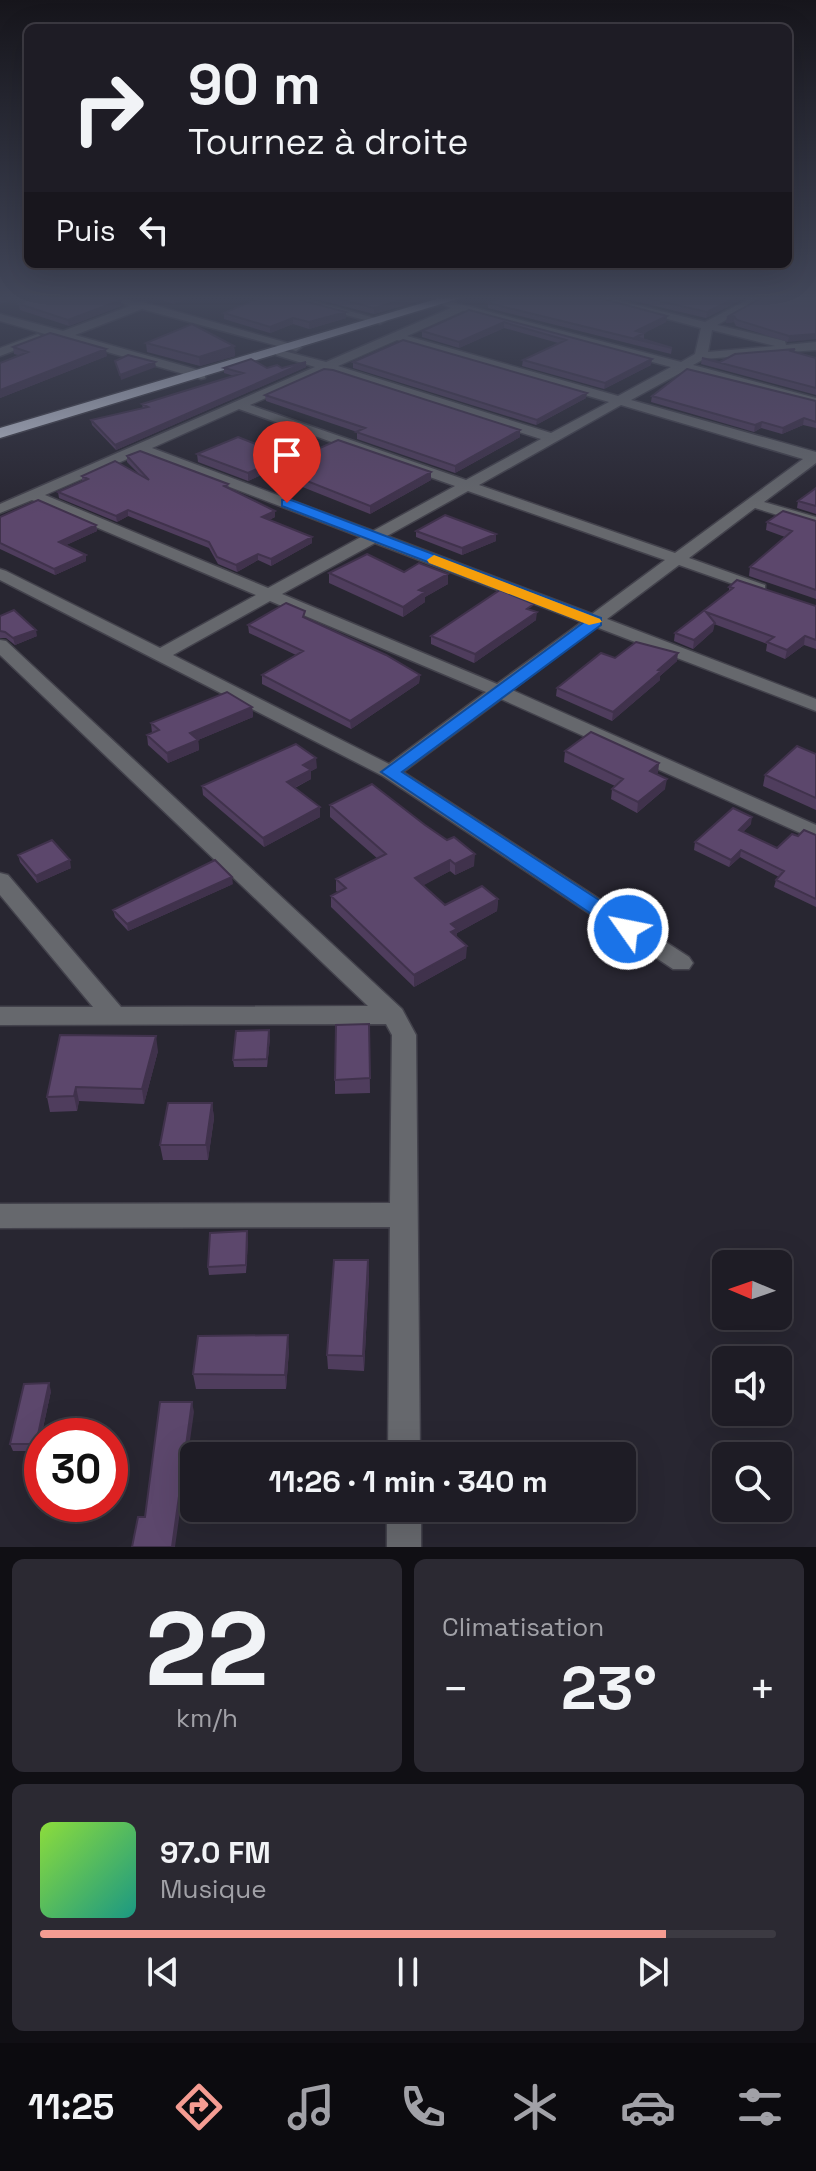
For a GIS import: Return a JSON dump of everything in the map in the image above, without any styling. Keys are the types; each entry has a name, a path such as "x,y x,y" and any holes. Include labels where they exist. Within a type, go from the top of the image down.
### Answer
{"highway":[{"path":"0,433 221,369"}],"street":[{"path":"181,369 201,375"},
{"path":"0,509 321,369"},
{"path":"333,369 553,438"},
{"path":"510,369 815,457"},
{"path":"160,655 678,369"},
{"path":"690,369 816,402"},
{"path":"239,405 774,594"},
{"path":"141,448 816,705"},
{"path":"390,772 815,457"},
{"path":"32,495 501,692 816,833"},
{"path":"753,503 816,522"},
{"path":"0,574 390,772 681,963"},
{"path":"0,645 393,1015 404,1035 404,1442"},
{"path":"0,880 115,1016"},
{"path":"0,1016 393,1015"},
{"path":"0,1216 404,1215"},
{"path":"404,1522 404,1547"}],"building":[{"path":"0,369 54,369 0,390"},
{"path":"118,369 136,369 120,375"},
{"path":"229,369 289,369 115,445 91,420 148,407 142,404 243,373"},
{"path":"324,369 333,370 520,430 455,466 356,432 365,428 265,395"},
{"path":"376,369 504,369 587,393 537,420"},
{"path":"556,369 632,369 605,383"},
{"path":"688,369 816,401 816,422 804,418 783,428 762,422 755,425 652,396"},
{"path":"745,369 816,369 816,388"},
{"path":"238,437 286,456 248,473 197,454"},
{"path":"338,440 431,472 370,506 274,468"},
{"path":"140,451 228,484 224,486 275,511 262,517 312,537 271,559 258,554 236,565 217,557 209,542 128,510 116,516 58,492 88,479 82,476 115,461 149,480 127,456"},
{"path":"816,488 816,506 798,501"},
{"path":"38,500 96,525 59,542 86,555 54,569 0,543 0,517"},
{"path":"783,511 816,521 816,590 750,567 792,531 767,522"},
{"path":"445,515 496,534 462,548 416,531"},
{"path":"367,554 404,572 419,563 448,574 419,590 425,592 403,607 329,573"},
{"path":"737,580 816,606 816,640 805,636 787,650 767,642 774,637 706,612 715,623 694,640 675,633 733,588 729,587"},
{"path":"500,590 534,604 527,609 537,612 475,654 431,636"},
{"path":"286,603 305,611 303,617 386,655 420,675 350,721 262,675 303,651 248,625"},
{"path":"14,610 36,630 13,638 0,631 0,616"},
{"path":"636,642 678,653 613,712 557,688 601,653 615,658"},
{"path":"227,692 252,707 190,733 198,740 167,753 147,735 159,730 151,723"},
{"path":"591,732 659,763 650,771 667,779 638,802 612,789 623,779 565,751"},
{"path":"296,744 316,758 303,765 311,770 287,782 320,807 263,838 202,786"},
{"path":"797,746 816,754 816,798 765,775"},
{"path":"372,784 447,840 454,837 475,854 455,864 450,860 415,878 445,905 482,886 498,899 451,924 457,929 451,932 467,946 414,975 331,896 346,888 336,879 386,854 330,805"},
{"path":"733,808 752,817 739,830 777,848 792,834 798,836 804,830 816,835 816,899 776,880 784,871 741,850 731,860 695,842"},
{"path":"52,840 70,860 36,876 18,855"},
{"path":"215,860 232,877 127,924 113,910"},
{"path":"369,1024 370,1078 335,1080 336,1025"},
{"path":"269,1030 267,1059 233,1060 236,1031"},
{"path":"60,1035 156,1036 142,1089 76,1087 74,1096 47,1097"},
{"path":"168,1103 212,1103 206,1145 160,1145"},
{"path":"247,1231 246,1265 208,1267 210,1233"},
{"path":"334,1260 368,1260 363,1356 327,1355"},
{"path":"288,1335 285,1375 193,1374 198,1336"},
{"path":"49,1383 42,1418 24,1418 24,1444 10,1444 24,1384"},
{"path":"160,1402 192,1402 186,1442 180,1442 180,1489 172,1547 132,1547 138,1517 145,1517"}],"slow traffic":[{"path":"434,560 594,622"}],"route":[{"path":"287,503 595,621 390,772 628,929"}]}
